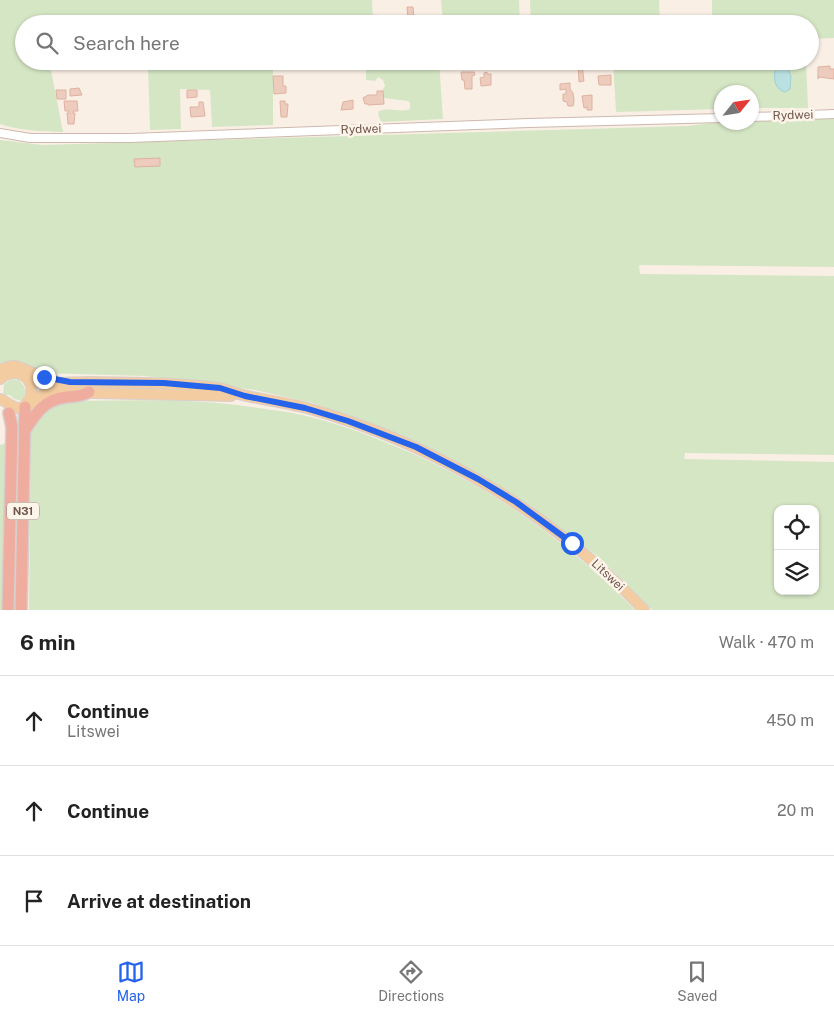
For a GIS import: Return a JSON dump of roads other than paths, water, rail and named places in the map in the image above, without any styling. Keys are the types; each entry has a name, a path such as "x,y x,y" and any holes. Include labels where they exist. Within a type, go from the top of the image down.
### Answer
{"highway":[{"path":"24,431 36,411 46,403 58,398 80,397 88,392"},
{"name":"N31","path":"21,610 25,407"},
{"name":"N31","path":"8,610 12,427 9,413"}],"main road":[{"path":"0,370 11,365 17,366 36,375 70,382"},
{"name":"Litswei","path":"0,379 7,374 15,372 29,381 164,383 220,388 245,396 297,406 348,421 416,447 470,474 516,502 572,543 644,610"},
{"path":"0,403 19,408 25,407 31,394 29,381"},
{"name":"Litswei","path":"25,407 38,397 49,392 245,396"},
{"path":"0,403 9,413"}],"street":[{"name":"Rydwei","path":"759,117 834,114"},
{"name":"Rydwei","path":"0,133 30,138 131,138 714,118"}],"water":[{"path":"776,70 788,70 791,76 790,89 785,92 777,87 774,78"}]}
